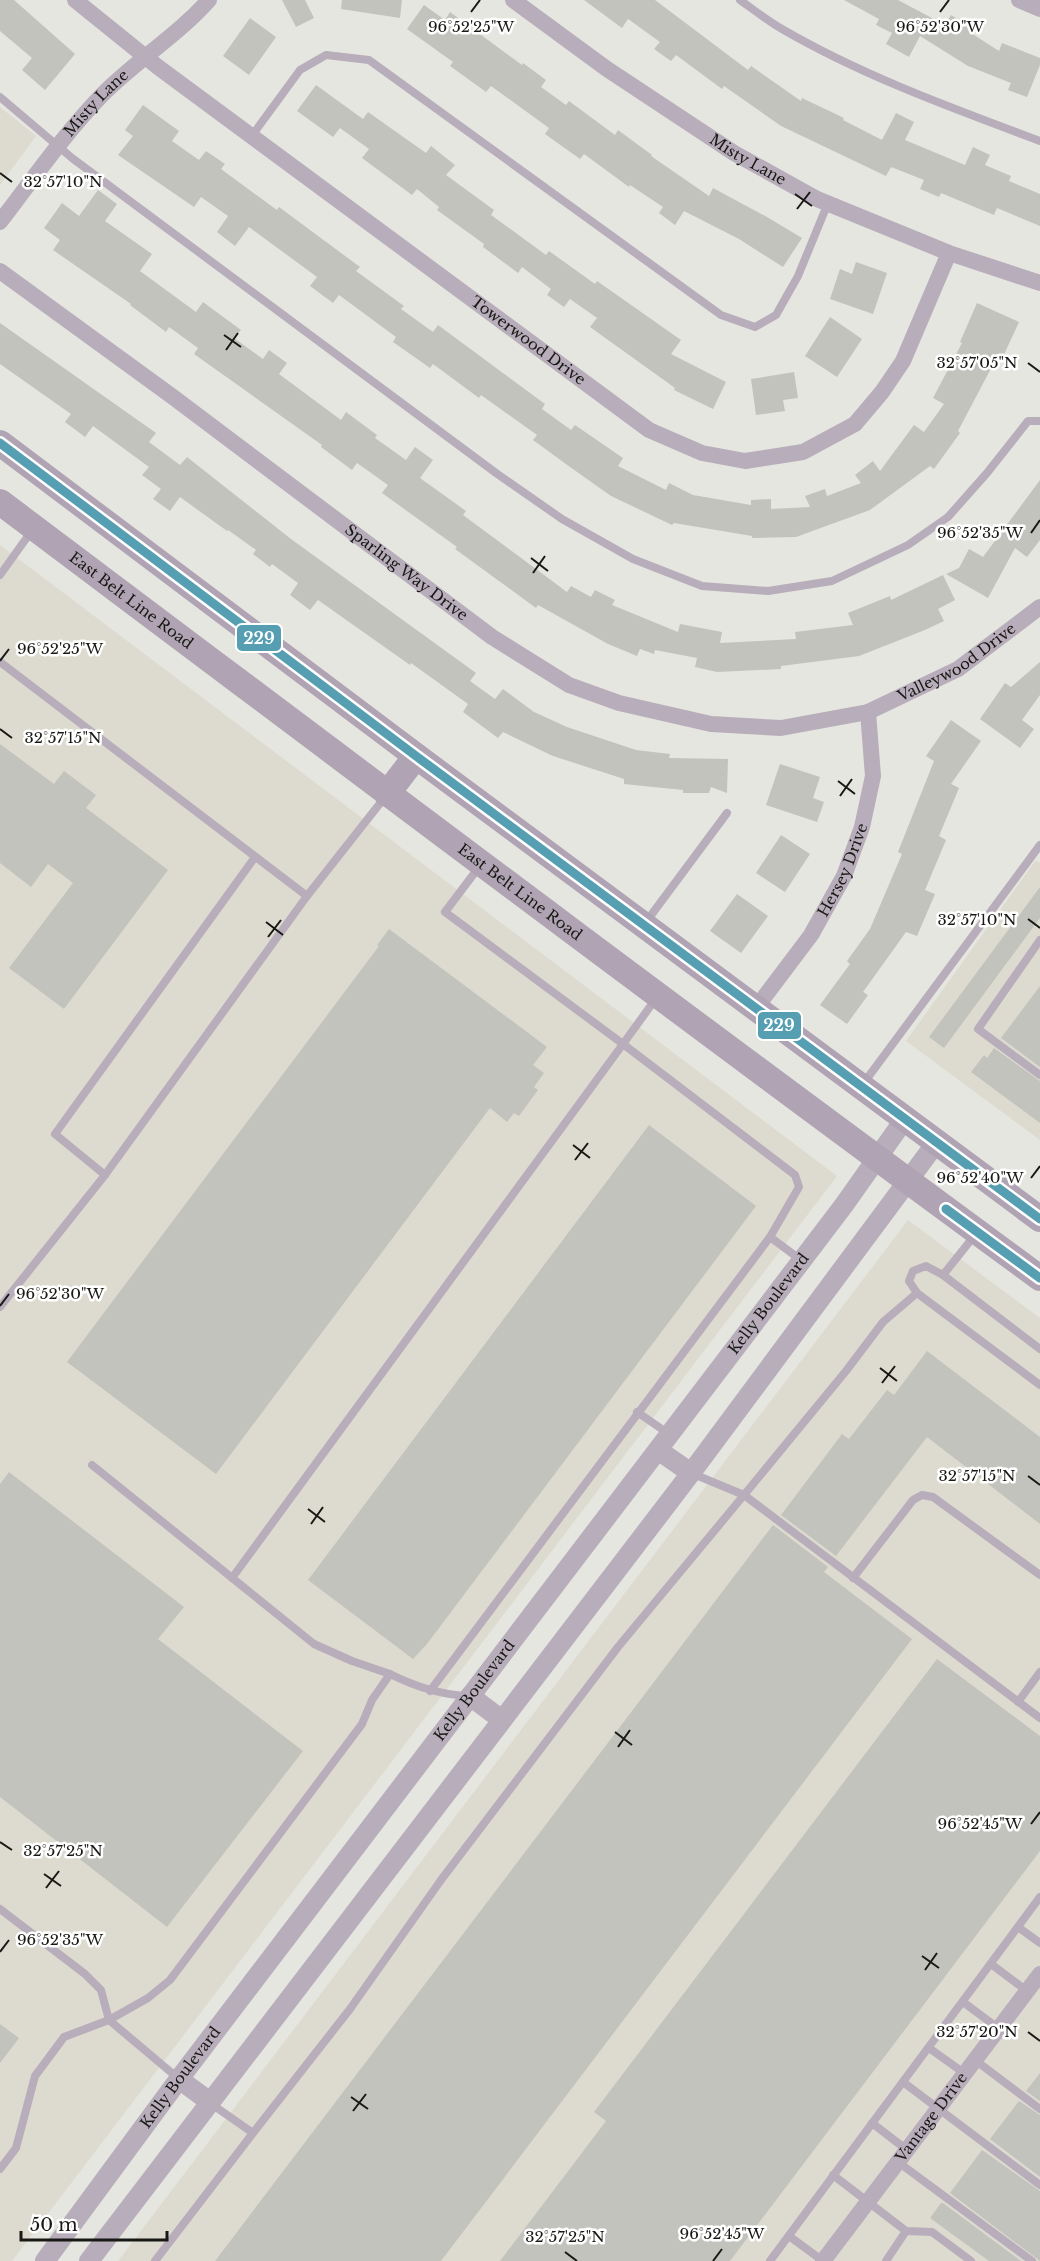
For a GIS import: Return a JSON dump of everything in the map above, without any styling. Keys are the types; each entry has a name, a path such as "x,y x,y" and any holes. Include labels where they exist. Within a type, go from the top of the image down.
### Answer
{"main road":[{"path":"0,443 416,756 1040,1219"},
{"name":"East Belt Line Road","path":"0,502 876,1159 1040,1278"},
{"path":"387,794 416,756"}],"street":[{"name":"Towerwood Drive","path":"75,0 144,56 251,137 649,430 702,453 745,461 803,452 855,424 882,392 903,361 949,253"},
{"name":"Misty Lane","path":"0,222 102,95 209,0"},
{"name":"Misty Lane","path":"513,0 607,69 734,153 828,203 949,253 1040,283"},
{"path":"1019,0 1040,9"},
{"name":"Sparling Way Drive","path":"0,271 173,397 492,637 569,685 619,703 711,724 781,728 868,712"},
{"name":"Valleywood Drive","path":"868,712 958,669 1040,607"},
{"name":"Hersey Drive","path":"756,1008 811,935 844,876 862,827 873,776 868,712"},
{"name":"Kelly Boulevard","path":"45,2261 179,2079 844,1205 904,1120"},
{"path":"89,2261 691,1473 936,1143"},
{"path":"658,1450 691,1473"},
{"path":"470,1696 501,1720"},
{"name":"Vantage Drive","path":"823,2261 1040,1974"},
{"path":"179,2079 210,2102"}],"lane":[{"path":"740,0 781,28 847,62 921,96 1040,141"},
{"path":"251,137 300,70 326,55 369,60 721,315 755,327 777,315 798,276 828,203"},
{"path":"0,97 59,147 496,473 562,519 633,559 702,586 768,591 832,581 908,545 948,517 1028,421 1040,421"},
{"path":"0,575 34,528"},
{"path":"0,662 308,896"},
{"path":"0,1307 105,1175 308,896 387,794"},
{"path":"644,925 727,813"},
{"path":"861,1087 1040,844"},
{"path":"105,1175 55,1134 255,857"},
{"path":"430,1691 770,1237 799,1187 795,1175 445,912 482,864"},
{"path":"1040,940 978,1029 1040,1076"},
{"path":"232,1578 659,995"},
{"path":"944,1275 977,1232"},
{"path":"770,1237 801,1260"},
{"path":"1040,1349 944,1275 926,1266 913,1271 909,1281 917,1293 1040,1385"},
{"path":"155,2261 350,2009 441,1880 618,1647 846,1371 883,1322 917,1293"},
{"path":"637,1412 670,1434"},
{"path":"92,1465 314,1644 415,1686 447,1695 470,1696"},
{"path":"691,1473 744,1495 1040,1718"},
{"path":"854,1578 913,1500 922,1495 933,1497 1040,1575"},
{"path":"1018,1702 1040,1672"},
{"path":"0,2169 16,2148 35,2076 64,2037 109,2020 148,1998 170,1980 362,1724 372,1700 390,1674"},
{"path":"770,2261 1040,1897"},
{"path":"0,1910 85,1974 101,1990 109,2020 179,2079"},
{"path":"1018,1927 1040,1943"},
{"path":"990,1964 1027,1990"},
{"path":"963,2002 998,2028"},
{"path":"929,2048 964,2073"},
{"path":"975,2060 1040,2109"},
{"path":"903,2082 1040,2185"},
{"path":"210,2102 253,2133"},
{"path":"872,2123 902,2156 1032,2261"},
{"path":"833,2175 906,2232 932,2232 971,2261"},
{"path":"886,2261 906,2232"},
{"path":"789,2235 823,2261"}],"shaded area":[{"path":"0,107 36,136 0,185"},
{"path":"0,545 837,1176 12,2261 0,2261"},
{"path":"1036,860 1040,863 1040,1140 906,1041"},
{"path":"908,1220 1040,1318 1040,2261 118,2261"}],"building":[{"path":"0,0 14,0 75,54 45,90 22,70 32,58 0,31"},
{"path":"282,0 305,0 314,18 296,27"},
{"path":"342,0 402,0 400,18 341,9"},
{"path":"584,0 655,0 748,70 751,66 801,101 802,98 844,118 843,120 882,140 896,113 914,122 905,140 965,165 973,147 990,155 985,165 1011,176 1009,181 1040,194 1040,226 997,208 994,215 941,193 939,197 920,189 924,180 891,167 886,176 781,126 724,86 722,89 676,55 671,61 654,49 660,42 628,19 622,28"},
{"path":"844,0 898,0 945,25 951,15 973,29 971,33 999,51 1002,43 1040,58 1040,65 1027,97 1008,90 1011,83 968,66 920,36 909,57 886,44 892,33 876,25 879,19"},
{"path":"424,5 445,20 450,12 546,80 541,87 566,105 569,101 615,135 618,130 709,196 713,188 802,238 783,267 739,239 684,211 675,225 659,213 663,207 630,185 629,187 584,154 580,159 545,134 549,128 491,86 486,92 450,66 453,62 407,29"},
{"path":"250,18 276,37 249,75 223,56"},
{"path":"316,85 363,119 368,112 426,153 431,146 455,165 446,175 494,210 491,215 546,255 549,251 595,284 597,281 681,340 671,354 726,382 713,409 674,390 675,388 590,327 597,318 570,299 564,307 547,295 551,289 522,267 518,273 483,247 484,244 437,210 439,207 417,189 412,195 362,158 369,149 340,128 333,137 297,111"},
{"path":"143,105 179,131 172,141 199,160 206,151 225,164 221,169 277,210 279,207 360,267 356,271 404,306 401,309 433,332 438,325 545,404 542,409 571,430 575,425 623,458 618,466 666,490 669,483 693,495 751,505 751,500 771,499 771,509 810,507 805,496 825,489 827,496 861,483 855,475 873,461 880,471 914,425 924,432 944,404 933,398 962,343 960,342 977,303 1019,322 1001,361 996,359 958,431 960,433 934,469 930,466 870,510 796,537 752,538 752,536 674,523 672,525 611,496 533,440 537,435 481,395 479,398 433,364 430,368 393,342 396,337 339,295 333,303 310,286 317,277 249,227 235,246 217,232 228,216 201,197 194,207 118,155 133,136 125,130"},
{"path":"98,190 117,204 105,221 152,254 140,271 196,312 203,302 241,330 234,338 263,359 269,350 287,363 279,374 341,420 346,412 377,435 375,438 406,460 415,447 433,460 420,478 466,511 463,515 567,592 571,586 591,597 595,590 615,600 612,605 678,632 680,624 722,632 720,643 796,639 795,632 853,625 848,613 890,596 891,600 943,575 955,600 938,609 944,621 925,630 859,656 781,666 781,669 717,672 695,667 697,658 655,650 654,654 640,649 637,656 608,644 538,605 536,608 382,493 388,485 357,463 352,470 321,447 322,445 194,354 198,348 169,327 166,332 131,304 53,250 60,240 44,228 62,203 79,216"},
{"path":"856,262 887,273 873,314 830,299 840,269 852,274"},
{"path":"830,317 862,339 837,377 805,356"},
{"path":"0,323 156,433 149,442 180,465 187,457 291,539 476,673 470,681 495,699 503,689 534,712 567,727 636,750 670,754 669,758 728,759 727,793 711,787 709,793 683,793 683,790 624,784 624,779 553,756 503,732 498,738 463,712 468,704 411,663 410,665 318,600 310,610 290,595 298,583 272,564 270,567 253,554 256,550 228,530 180,497 170,511 153,499 161,489 142,475 149,467 93,426 85,437 65,422 71,414 0,364"},
{"path":"794,372 798,398 783,400 785,411 756,415 751,379"},
{"path":"1040,480 1040,540 1027,557 1015,548 988,598 946,574 959,568 969,549 983,557"},
{"path":"1040,662 1040,695 1022,720 1034,729 1020,748 980,719 1005,683 1011,687"},
{"path":"951,720 981,741 951,784 959,788 939,836 946,840 925,890 935,894 917,936 906,932 863,992 868,995 847,1024 820,1005 850,964 847,961 870,929 902,854 898,852 934,761 926,756"},
{"path":"0,744 54,784 64,771 96,795 86,808 168,870 64,1009 9,968 73,883 48,864 31,887 0,863"},
{"path":"780,764 820,777 813,798 824,802 817,822 766,805"},
{"path":"781,835 810,854 785,892 756,873"},
{"path":"1040,887 1040,918 944,1048 929,1037"},
{"path":"737,894 768,916 741,953 710,931"},
{"path":"389,929 547,1047 533,1065 544,1073 534,1087 538,1090 519,1116 514,1113 507,1122 490,1108 216,1474 67,1362 379,946 377,945"},
{"path":"1040,986 1040,1067 1001,1038"},
{"path":"994,1048 1040,1081 1040,1123 971,1072 984,1055 987,1058"},
{"path":"649,1125 756,1206 427,1644 413,1659 308,1580"},
{"path":"927,1351 1040,1437 1040,1524 927,1437 836,1556 781,1515 842,1434 849,1439 887,1390 894,1395"},
{"path":"9,1472 184,1607 158,1639 303,1751 167,1927 0,1797 0,1484"},
{"path":"773,1525 828,1567 824,1572 912,1639 441,2261 215,2261"},
{"path":"937,1659 1040,1736 1040,1851 730,2261 500,2261 606,2121 594,2112"},
{"path":"0,2024 19,2038 0,2063"},
{"path":"1040,2073 1040,2101 1026,2091"},
{"path":"1019,2101 1040,2115 1040,2177 990,2139"},
{"path":"982,2150 1040,2191 1040,2261 950,2193"},
{"path":"941,2203 1021,2261 989,2261 930,2218"}],"transit line":[{"name":"229","path":"0,443 416,756 1040,1219"},
{"name":"229","path":"946,1209 1040,1278"}]}
